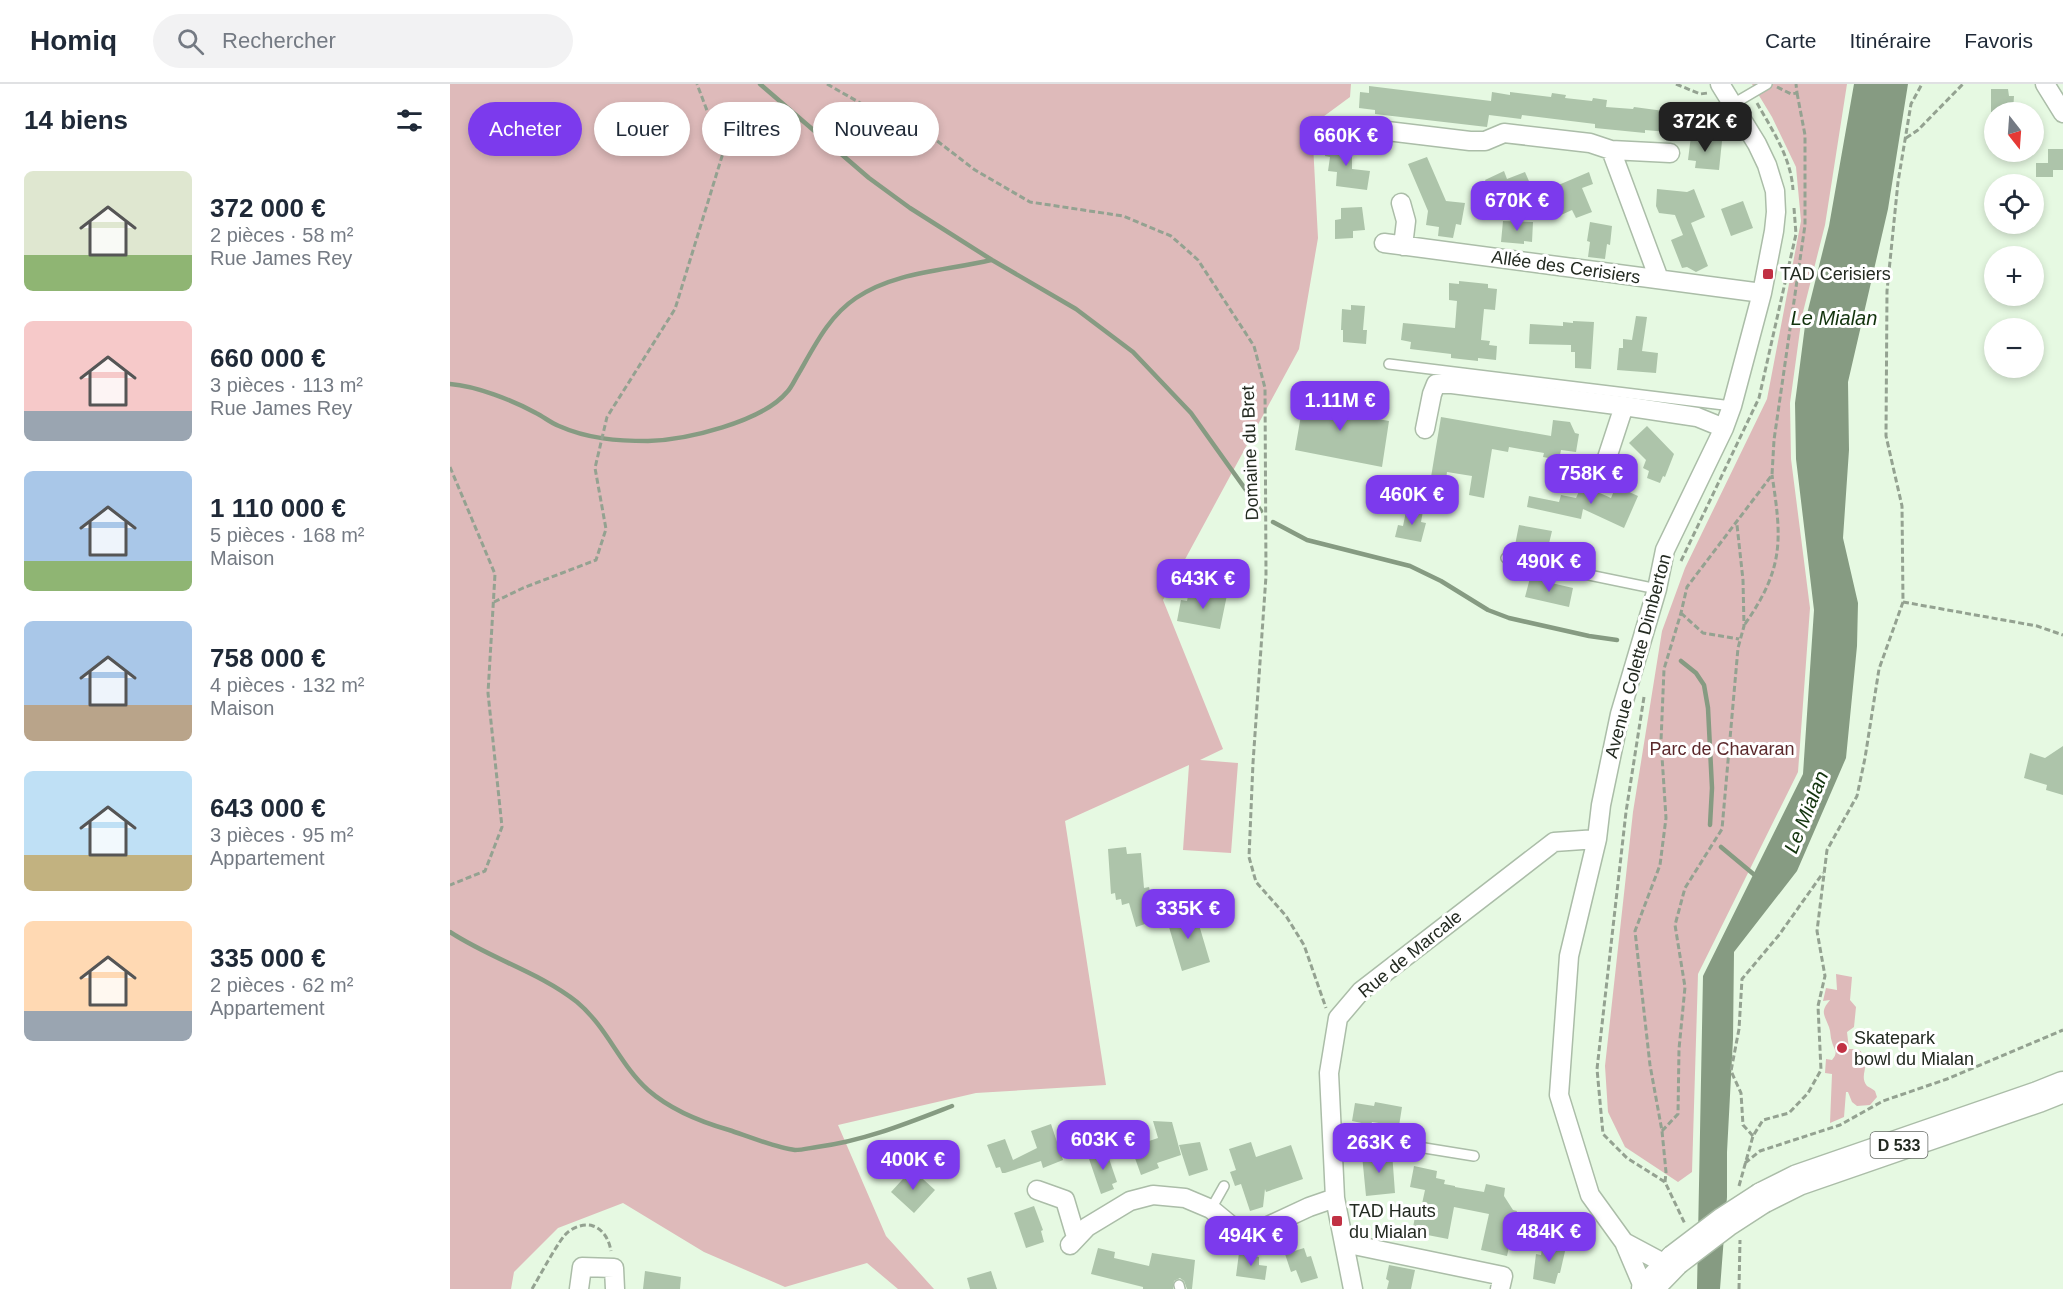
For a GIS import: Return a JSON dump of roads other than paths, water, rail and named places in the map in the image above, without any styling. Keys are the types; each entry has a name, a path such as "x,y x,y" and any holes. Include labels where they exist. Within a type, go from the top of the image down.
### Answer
{"main road":[{"name":"D 533","path":"1646,1289 1672,1263 1725,1222 1750,1194 1798,1180 2055,1092"}],"street":[{"path":"2045,84 2063,113"},
{"name":"Avenue Colette Dimberton","path":"1646,1289 1624,1242 1590,1195 1559,1095 1569,956 1597,839 1601,805 1620,714 1657,589 1665,550 1724,428 1732,406 1762,293 1774,231 1776,212 1774,191 1767,165 1726,93"},
{"path":"1354,127 1470,141 1485,141 1504,133 1590,143 1611,150 1670,153"},
{"name":"Allée des Cerisiers","path":"1611,150 1659,279"},
{"path":"1401,203 1406,221 1402,246"},
{"name":"Allée des Cerisiers","path":"1384,243 1762,293"},
{"path":"1425,429 1436,384 1624,405 1697,417 1724,428"},
{"path":"1604,467 1624,405"},
{"name":"Rue de Marcale","path":"1332,1133 1329,1073 1338,1018 1361,990 1554,842 1597,839"},
{"path":"1332,1133 1335,1198 1353,1289"},
{"path":"1037,1190 1065,1200 1073,1241 1087,1227 1130,1201 1153,1195 1185,1198 1211,1209 1234,1228 1253,1233 1309,1207 1335,1198"},
{"name":"Avenue Colette Dimberton","path":"1624,1242 1672,1263"},
{"path":"1344,1243 1503,1276 1500,1289"},
{"path":"579,1289 582,1267 614,1268 615,1289"}],"lane":[{"path":"1726,93 1751,94 1768,84"},
{"path":"1389,364 1732,406"},
{"path":"1506,558 1657,589"},
{"path":"1332,1133 1474,1156"},
{"path":"1211,1209 1224,1186"}],"water":[{"name":"Le Mialan","path":"1854,84 1908,84 1888,209 1848,382 1849,450 1843,538 1858,603 1857,646 1846,758 1797,871 1734,952 1727,1197 1720,1289 1697,1289 1703,976 1803,774 1814,610 1796,459 1795,403 1806,318 1829,226"}],"waterway":[{"path":"760,84 869,178 910,208 992,260 1076,309 1133,352 1191,413 1261,511"},
{"path":"450,384 494,394 556,425 592,436 614,440 648,441 702,433 742,420 775,403 790,388 830,322 846,305 871,289 904,277 991,260"},
{"path":"1273,522 1307,540 1410,566 1441,581 1488,610 1509,618 1617,640"},
{"path":"1681,661 1696,673 1704,685 1708,708 1712,788 1710,825"},
{"path":"1721,847 1757,877"},
{"path":"450,932 547,982 577,1002 597,1023 629,1069 648,1090 676,1109 708,1123 771,1144 798,1150 869,1136 952,1106"}],"place":[{"name":"TAD Cerisiers","path":"1768,274"},
{"name":"Skatepark bowl du Mialan","path":"1842,1048"},
{"name":"TAD Hauts du Mialan","path":"1337,1221"}],"park label":[{"name":"Parc de Chavaran","path":"1722,749"}]}
